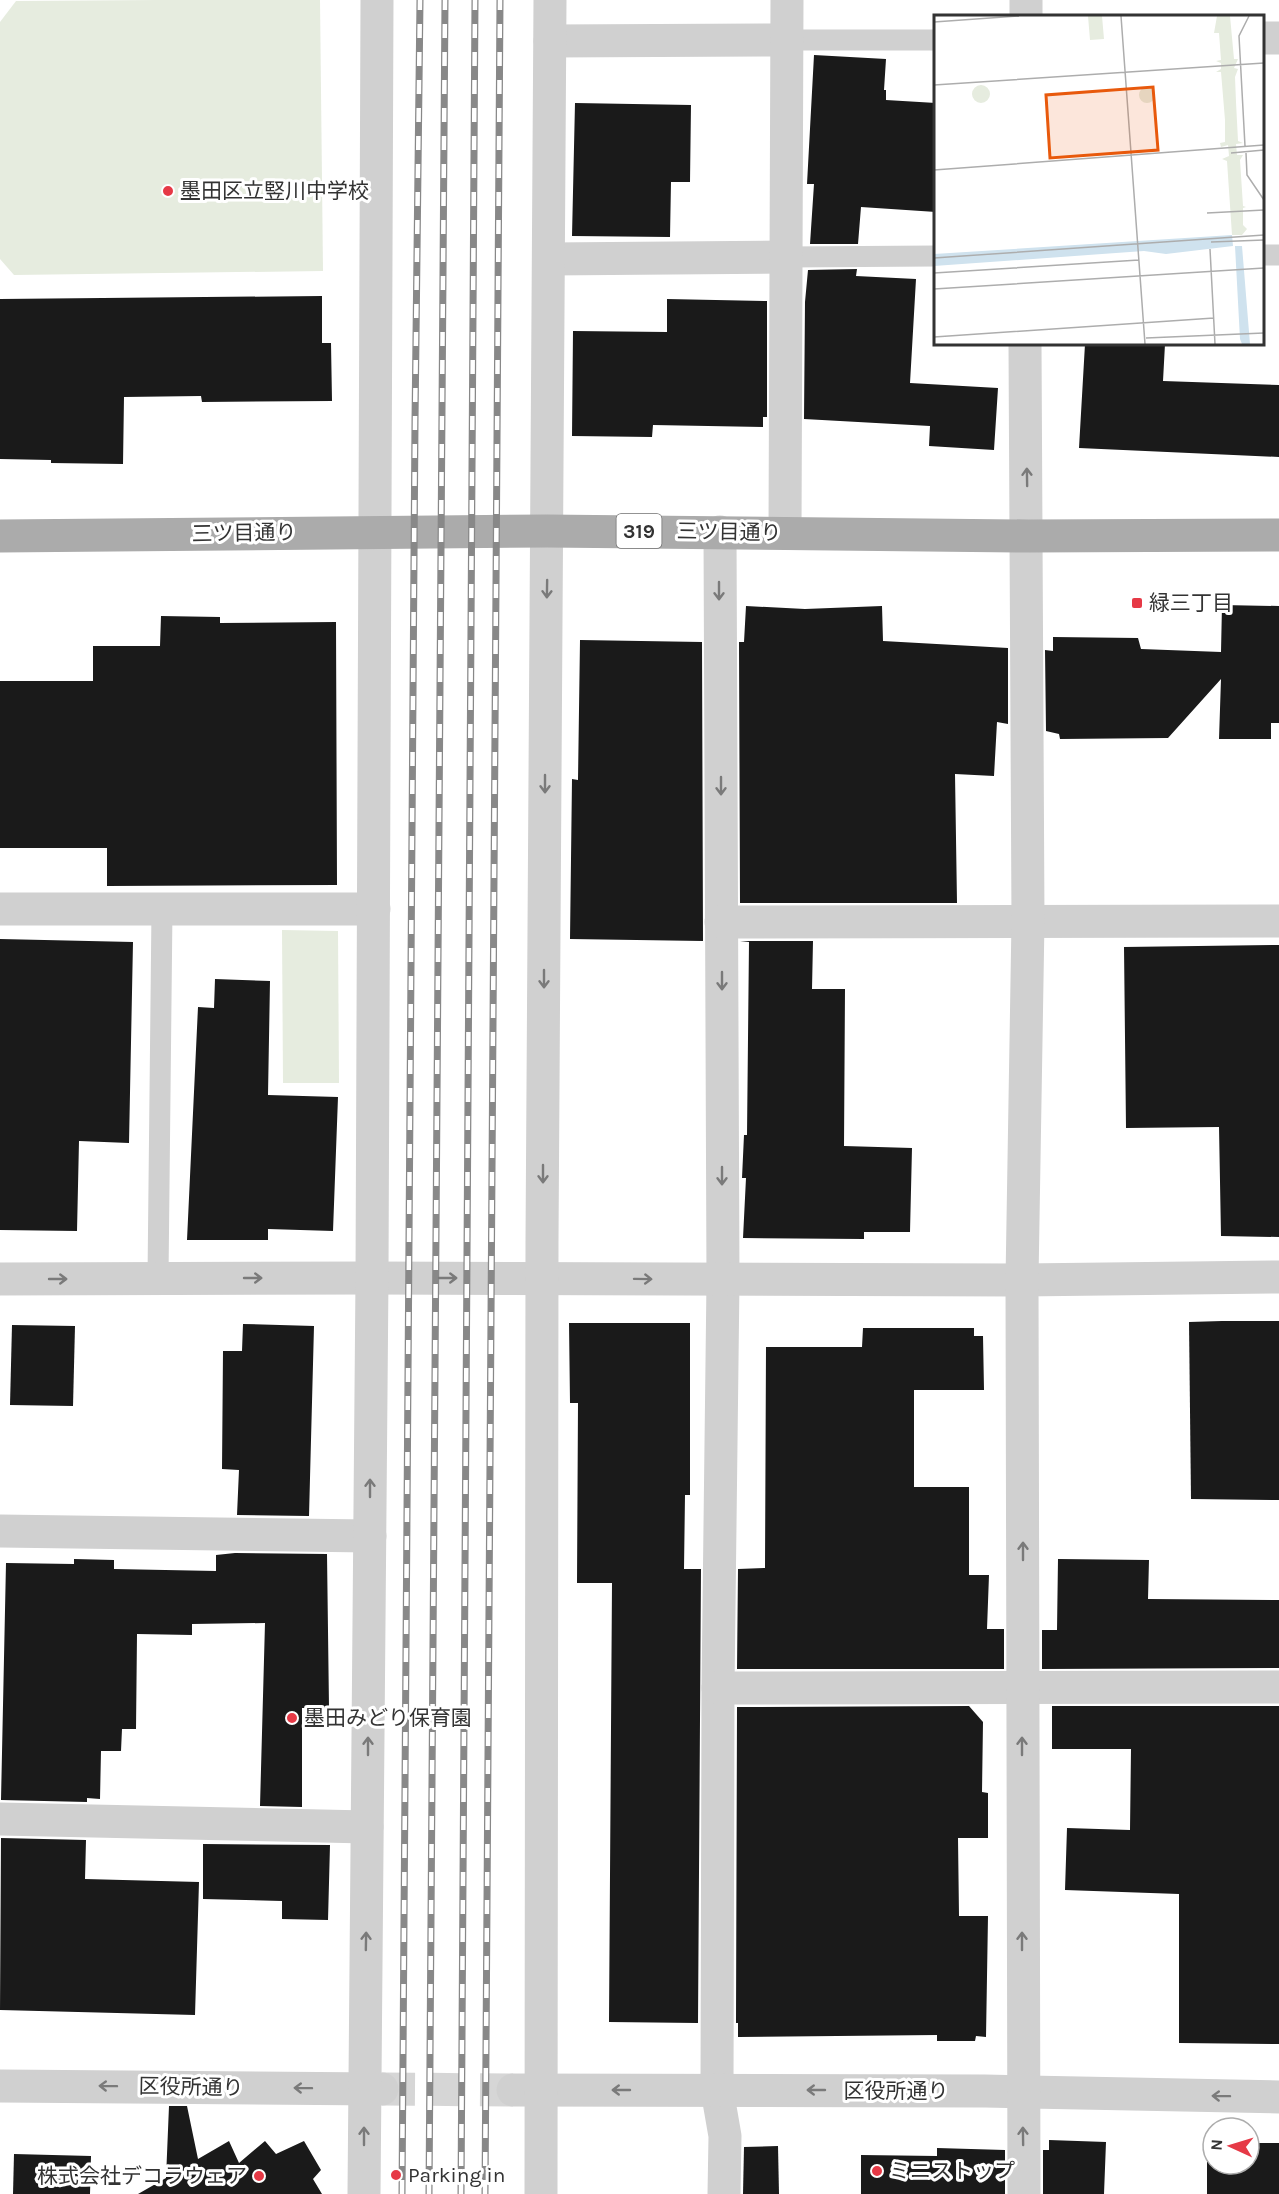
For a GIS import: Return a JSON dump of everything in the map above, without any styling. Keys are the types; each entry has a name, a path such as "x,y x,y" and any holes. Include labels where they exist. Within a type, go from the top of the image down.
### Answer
{"main road":[{"name":"三ツ目通り","path":"0,536 547,531 1028,536 1279,535"}],"street":[{"path":"364,2194 373,2089 367,1827 372,1278 377,0"},
{"path":"541,2194 527,2090 543,1278 550,0"},
{"path":"784,533 787,0"},
{"path":"550,41 787,40"},
{"path":"549,258 786,257"},
{"path":"1024,2194 1022,1280 1028,921 1028,536 1025,345"},
{"path":"720,532 723,1280 718,1688 717,2090 725,2136 724,2194"},
{"path":"0,909 374,909"},
{"path":"722,922 1279,921"},
{"path":"0,1279 1022,1280 1279,1277"},
{"path":"0,1531 369,1536"},
{"path":"718,1688 1279,1687"},
{"path":"0,1819 367,1827"},
{"name":"区役所通り","path":"0,2086 373,2089"},
{"name":"区役所通り","path":"527,2090 1023,2092 1279,2097"}],"lane":[{"path":"787,40 934,40"},
{"path":"786,257 934,256"},
{"path":"158,1278 162,909"}],"shaded area":[{"name":"墨田区立竪川中学校","path":"320,0 323,271 14,275 0,259 0,22 16,1"},
{"path":"282,930 338,931 339,1083 283,1083"}],"building":[{"path":"814,55 886,59 884,90 886,90 886,100 934,103 934,212 861,207 858,244 810,244 814,184 807,184"},
{"path":"575,103 691,105 690,182 671,182 670,237 572,236"},
{"path":"857,269 856,276 916,279 910,383 998,388 994,450 929,446 930,426 804,419 805,302 808,270"},
{"path":"322,296 322,343 331,343 332,401 202,402 201,396 124,397 123,464 51,463 51,460 0,459 0,299"},
{"path":"667,299 767,301 767,417 763,417 763,427 653,425 652,437 572,436 573,331 667,332"},
{"path":"1085,345 1165,345 1163,381 1279,385 1279,457 1079,448"},
{"path":"1222,605 1279,606 1279,723 1271,723 1271,739 1219,739 1221,679 1168,738 1060,739 1059,734 1046,731 1045,650 1053,651 1053,637 1138,638 1141,649 1221,652"},
{"path":"746,606 805,609 882,606 883,641 1008,648 1008,724 997,722 994,776 955,774 957,903 740,903 739,642 744,642"},
{"path":"161,616 220,617 220,623 336,622 337,885 107,886 107,848 0,848 0,681 93,681 93,646 160,646"},
{"path":"580,640 702,642 703,941 570,939 572,779 578,780"},
{"path":"0,939 133,942 129,1143 79,1141 77,1231 0,1230"},
{"path":"740,941 813,941 812,989 845,989 844,1146 912,1148 910,1232 864,1232 864,1239 743,1238 746,1178 742,1178 744,1135 747,1135 749,942"},
{"path":"1279,945 1279,1237 1221,1236 1219,1127 1126,1128 1124,947"},
{"path":"215,979 270,981 268,1095 338,1097 333,1231 268,1229 268,1240 187,1240 198,1007 214,1008"},
{"path":"1279,1321 1279,1500 1191,1499 1189,1322"},
{"path":"569,1323 690,1323 690,1495 685,1495 684,1569 701,1569 698,2023 609,2022 612,1583 577,1583 578,1403 570,1403"},
{"path":"243,1324 314,1326 309,1516 237,1515 239,1470 222,1469 223,1351 242,1351"},
{"path":"12,1325 75,1326 73,1406 10,1405"},
{"path":"863,1328 974,1328 974,1336 983,1336 984,1390 914,1390 914,1487 969,1487 969,1575 989,1575 987,1629 1004,1629 1004,1669 737,1669 738,1569 765,1568 766,1347 862,1347"},
{"path":"235,1553 327,1554 329,1708 302,1708 302,1807 260,1806 265,1623 192,1624 192,1635 137,1634 136,1729 122,1729 121,1751 101,1751 100,1799 87,1798 87,1802 1,1800 6,1563 74,1564 74,1559 114,1560 114,1569 216,1571 216,1555"},
{"path":"1058,1559 1149,1560 1148,1599 1279,1600 1279,1668 1042,1669 1042,1630 1057,1630"},
{"path":"969,1706 983,1722 982,1792 988,1793 988,1838 958,1838 959,1916 988,1916 986,2037 976,2036 975,2041 937,2041 937,2035 738,2037 738,2023 736,2023 737,1707"},
{"path":"1052,1706 1279,1706 1279,2044 1179,2043 1179,1894 1065,1890 1067,1828 1130,1830 1131,1749 1052,1749"},
{"path":"1,1838 86,1840 85,1879 199,1882 195,2015 0,2010"},
{"path":"203,1844 330,1845 328,1920 282,1919 282,1901 203,1899"},
{"path":"169,2106 187,2106 198,2159 229,2141 239,2163 265,2141 276,2154 304,2141 321,2170 313,2179 322,2194 138,2194 166,2178"},
{"path":"1049,2140 1106,2142 1104,2194 1043,2194 1043,2150 1049,2150"},
{"path":"1261,2143 1279,2143 1279,2194 1207,2194 1207,2176 1261,2176"},
{"path":"778,2146 779,2194 743,2194 744,2147"},
{"path":"937,2148 1005,2150 1005,2194 861,2194 861,2155 937,2156"},
{"path":"14,2154 91,2156 90,2194 13,2194"}],"tunnel":[{"path":"382,2089 513,2090"}],"railway":[{"path":"402,2194 420,0"},
{"path":"429,2194 445,0"},
{"path":"461,2194 475,0"},
{"path":"485,2194 500,0"}],"place":[{"name":"墨田区立竪川中学校","path":"168,191"},
{"name":"緑三丁目","path":"1137,603"},
{"name":"墨田みどり保育園","path":"292,1718"},
{"name":"ミニストップ","path":"877,2171"},
{"name":"Parking in","path":"396,2175"},
{"name":"株式会社デコラウェア","path":"259,2176"}]}
